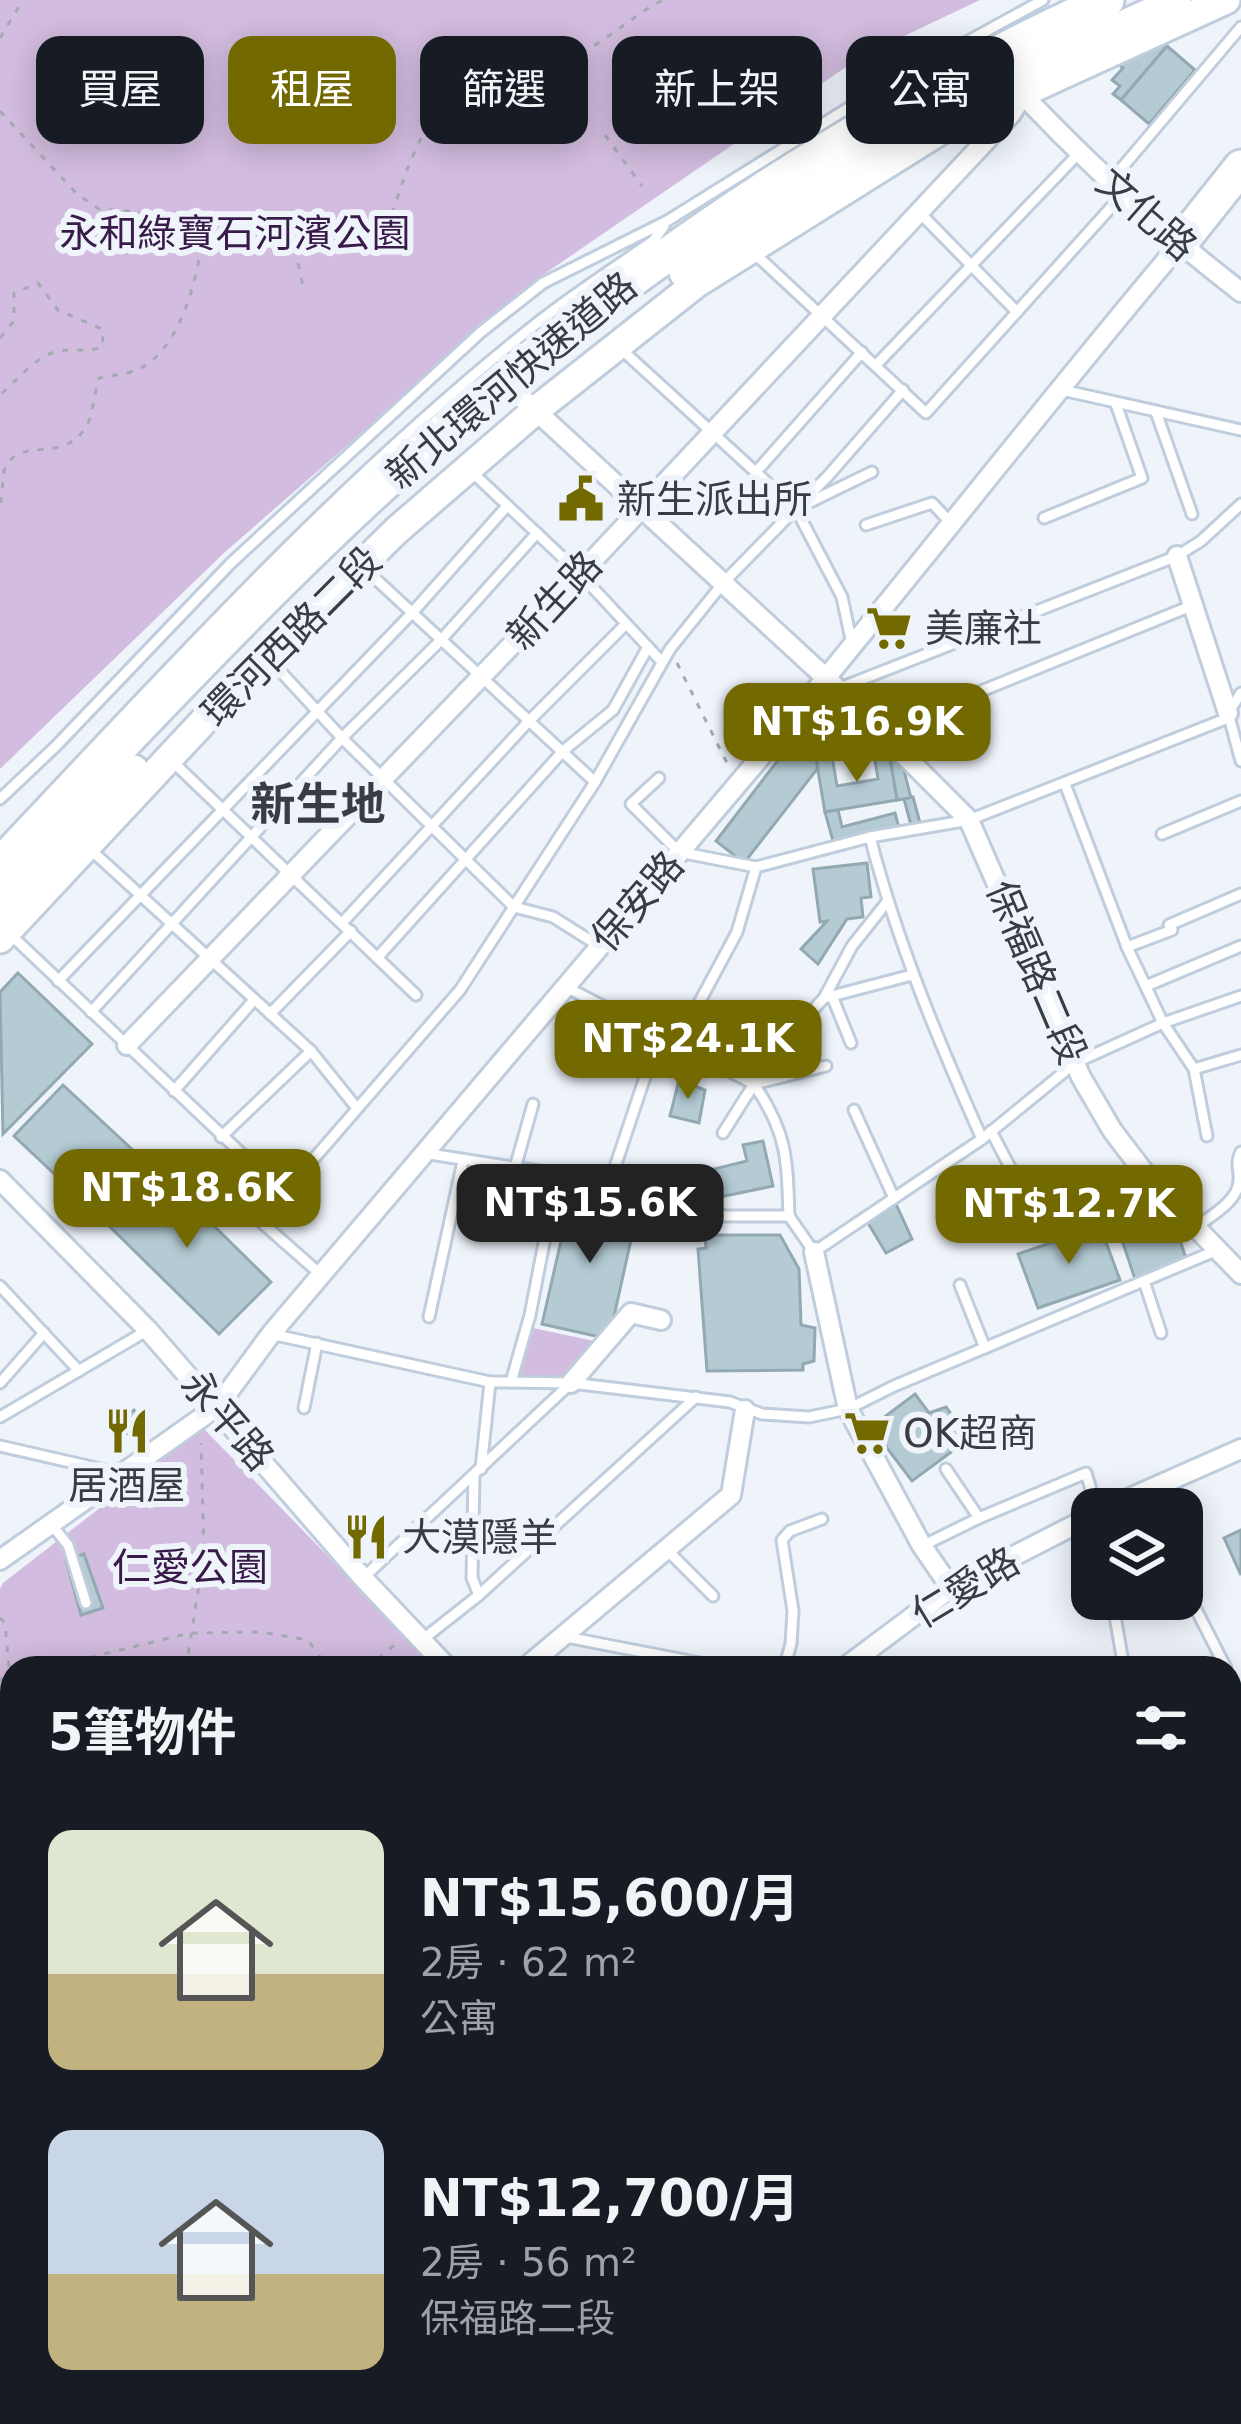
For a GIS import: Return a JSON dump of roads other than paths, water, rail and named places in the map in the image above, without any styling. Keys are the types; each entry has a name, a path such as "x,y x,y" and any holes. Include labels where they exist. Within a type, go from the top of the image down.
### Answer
{"highway":[{"name":"新北環河快速道路","path":"0,868 376,492 478,401 589,312 674,247 871,122 1107,0"},
{"path":"1179,245 1241,167"}],"main road":[{"name":"環河西路二段","path":"2,926 87,847 268,658 529,404 617,346 697,283 941,130 1177,0"},
{"name":"環河西路二段","path":"2,926 273,626 529,404 733,236 846,166 1018,85 1226,0"}],"street":[{"name":"文化路","path":"1018,85 1078,154 1179,245 1241,292"},
{"name":"新生路","path":"127,1045 580,574 1011,114 1018,85"},
{"name":"保安路","path":"5,1551 218,1406 271,1334 422,1153 737,785 831,683 852,644 1179,245"},
{"name":"保福路二段","path":"529,404 724,582 970,820 1075,1063 1112,1130 1150,1180 1240,1269"},
{"path":"1177,556 1228,716"},
{"name":"永平路","path":"0,1180 218,1406 363,1578 437,1656"},
{"path":"814,1252 848,1409 950,1588"},
{"path":"572,1383 631,1313 661,1320"},
{"path":"538,1656 731,1495 746,1410"},
{"name":"仁愛路","path":"1165,1488 1241,1448"},
{"name":"仁愛路","path":"860,1656 950,1588 1071,1526"}],"lane":[{"path":"0,800 231,563 481,332 542,283 667,221 861,100 1043,0"},
{"path":"0,868 292,563 492,383 668,245 779,171 923,85 1094,0"},
{"path":"750,250 926,413 1017,312 1241,27"},
{"name":"保安路","path":"1241,148 1183,220 1179,245 1198,238 1241,188"},
{"path":"877,364 1078,154"},
{"path":"918,212 1017,312"},
{"path":"0,847 279,554 472,380 542,320 652,241 667,221"},
{"path":"617,346 796,508 842,597 852,644"},
{"path":"755,472 862,352"},
{"path":"1057,389 1241,430"},
{"path":"321,1275 260,1221 460,990 595,782 670,649 724,582 903,390"},
{"path":"1045,518 1142,478 1116,404"},
{"path":"1156,412 1192,514"},
{"path":"468,468 580,574 662,662"},
{"path":"796,508 872,472"},
{"path":"866,525 932,503 953,524"},
{"path":"831,683 1177,556 1241,504"},
{"path":"58,981 412,613 507,506"},
{"path":"91,1012 537,533"},
{"path":"361,566 595,782"},
{"path":"884,735 917,717 1191,606"},
{"path":"270,1014 433,825 626,624"},
{"path":"378,957 562,752 613,710 648,647"},
{"path":"268,658 514,907 553,916 599,946"},
{"path":"659,778 631,804 679,852 756,867 870,837 970,820 1228,716 1241,693"},
{"path":"1228,716 1241,761"},
{"path":"169,759 416,995"},
{"path":"1064,784 1127,947 1163,1023 1194,1070 1207,1136"},
{"path":"1162,834 1241,801"},
{"path":"870,837 912,975 987,1135 1033,1211"},
{"path":"87,847 311,1051 356,1107"},
{"path":"610,1182 653,1053 676,1044 737,932 756,867"},
{"path":"1127,947 1241,894"},
{"path":"723,1133 789,1036 828,997 852,946 887,902"},
{"path":"2,926 283,1193"},
{"path":"1146,986 1241,946"},
{"path":"828,997 912,975"},
{"path":"564,986 754,1084 779,1121 789,1216 814,1252 987,1135 1075,1063 1163,1023 1241,996"},
{"path":"828,997 851,1043"},
{"path":"174,1091 254,1000"},
{"path":"221,1137 311,1051"},
{"path":"1194,1070 1241,1055"},
{"path":"754,1084 826,1066"},
{"path":"515,1168 533,1104"},
{"path":"854,1110 893,1196"},
{"path":"1198,1226 1236,1193 1240,1180 1236,1162 1241,1151"},
{"path":"422,1153 610,1182 725,1216 789,1216"},
{"path":"429,1317 463,1161"},
{"path":"511,1382 530,1315 557,1176"},
{"path":"271,1334 490,1382 572,1383 696,1397 730,1402 746,1410 809,1417 848,1409 1220,1249"},
{"path":"1144,1281 1161,1333"},
{"path":"960,1285 985,1348"},
{"path":"0,1286 80,1371"},
{"path":"0,1304 9,1295"},
{"path":"0,1417 148,1330"},
{"path":"0,1382 44,1333"},
{"path":"304,1408 317,1343"},
{"path":"479,1595 472,1578 478,1472 490,1382"},
{"path":"363,1578 572,1383"},
{"path":"417,1635 479,1595 696,1397"},
{"path":"0,1446 122,1474"},
{"path":"946,1469 980,1518"},
{"path":"922,1546 1086,1473 1091,1488"},
{"path":"788,1656 794,1611 782,1540 822,1519"},
{"path":"51,1524 68,1545 86,1603"},
{"path":"666,1549 713,1596"},
{"path":"1116,1620 1122,1656"},
{"path":"1202,1620 1220,1656"},
{"path":"561,1636 664,1656"}],"place":[{"name":"新生派出所","path":"581,499"},
{"name":"美廉社","path":"889,628"},
{"name":"居酒屋","path":"127,1431"},
{"name":"OK超商","path":"867,1433"},
{"name":"大漠隱羊","path":"366,1537"}],"district":[{"name":"新生地","path":"318,804"}],"park label":[{"name":"永和綠寶石河濱公園","path":"235,233"},
{"name":"仁愛公園","path":"190,1567"}]}
